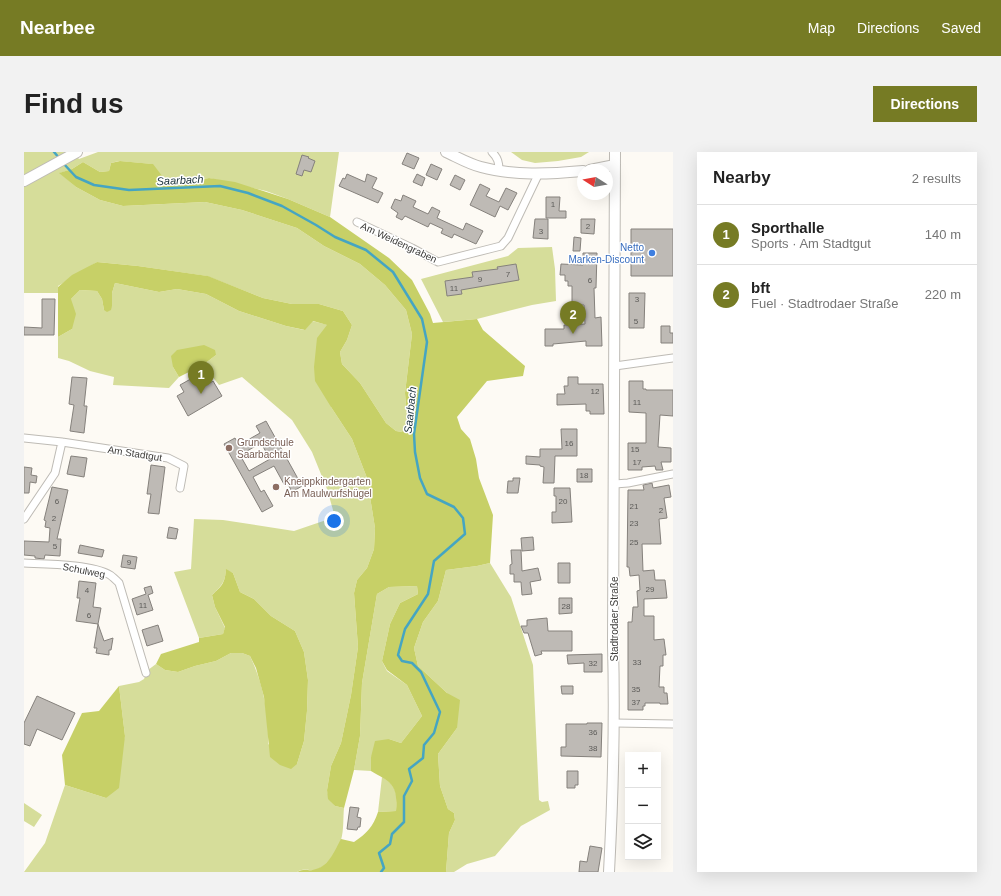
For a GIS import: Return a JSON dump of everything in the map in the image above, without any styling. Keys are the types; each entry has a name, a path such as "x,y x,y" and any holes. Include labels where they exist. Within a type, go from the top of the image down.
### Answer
{"main road":[{"path":"24,181 77,152"},
{"path":"446,152 479,167 499,170 539,173 577,171"},
{"name":"Stadtrodaer Straße","path":"609,872 615,723 613,645 615,152"}],"street":[{"path":"492,152 496,156 499,170"},
{"name":"Am Weidengraben","path":"357,222 438,262 501,246 508,238 539,173"},
{"path":"615,366 673,358"},
{"name":"Am Stadtgut","path":"24,438 62,442 168,458 184,466 180,488"},
{"path":"24,519 55,473 62,442"},
{"path":"614,484 628,483 673,474"},
{"name":"Schulweg","path":"24,563 67,565 99,571 110,575 119,583 146,673"},
{"path":"615,723 673,724"}],"green space":[{"path":"24,152 73,152 79,159 98,152 339,152 330,217 266,191 209,178 168,186 152,164 119,161 111,163 109,171 100,172 83,162 72,169 60,173 76,187 100,200 123,206 205,202 242,210 297,228 324,246 360,264 385,285 406,310 412,334 405,393 407,418 402,432 396,431 386,423 360,383 342,364 340,352 347,340 352,325 343,311 319,304 292,304 263,298 207,276 138,266 97,262 58,286 58,293 24,293"},
{"path":"511,152 589,152 581,157 535,163 522,160"},
{"path":"120,161 153,164 169,185 209,178 235,182 288,199 330,217 389,258 412,280 430,314 433,323 477,319 483,330 525,366 523,376 487,381 457,417 461,429 470,439 476,459 479,478 493,515 490,563 446,570 438,601 423,622 414,648 418,666 447,693 460,700 457,728 438,754 440,786 448,809 454,813 455,820 449,833 446,872 297,872 302,870 314,870 325,865 341,839 354,842 366,833 372,826 378,812 396,811 395,790 389,782 371,771 371,757 375,741 389,739 401,743 422,716 407,685 387,670 382,661 390,624 400,603 418,594 417,586 389,587 377,594 362,683 360,736 354,770 344,808 335,806 328,799 327,790 331,766 341,743 351,695 358,647 354,593 357,580 367,568 374,549 375,528 367,478 352,439 315,381 314,367 317,338 327,325 313,321 305,330 286,326 239,311 206,294 177,289 159,292 115,283 112,293 111,310 107,312 104,310 102,299 97,291 80,290 71,299 76,314 72,329 58,337 58,287 72,275 97,262 208,276 263,298 292,304 319,304 343,311 352,325 347,340 340,352 342,364 360,383 386,423 396,431 402,432 407,418 405,393 412,334 406,310 385,285 360,264 324,246 297,228 242,210 205,202 123,206 100,200 76,187 59,173 72,169 83,162 100,172 109,171 111,163"},
{"path":"552,247 555,269 556,301 532,305 477,319 443,322 421,279 508,256 518,248"},
{"path":"115,283 159,292 177,289 206,294 239,311 286,326 304,330 312,321 328,325 331,407 352,439 367,478 375,528 374,549 367,568 357,580 354,593 358,647 351,695 341,743 331,766 327,790 329,799 335,806 344,808 342,836 337,849 331,858 319,869 297,872 24,872 45,843 65,785 106,798 125,736 119,686 139,682 144,679 148,670 156,664 165,670 178,672 216,661 231,653 242,653 250,656 262,688 266,710 268,744 297,764 304,741 308,680 304,652 295,631 271,616 254,599 240,592 233,573 226,570 225,578 222,584 212,595 215,607 225,628 223,634 199,638 174,572 191,569 194,519 223,520 294,531 335,517 327,489 312,452 292,420 242,377 219,385 203,365 216,355 173,367 179,377 169,388 113,385 114,377 90,371 69,361 58,358 58,337 72,329 71,299 80,290 97,291 102,299 104,310 112,306 112,293"},
{"path":"204,345 215,350 216,355 203,365 179,377 173,367 171,356 177,350"},
{"path":"490,563 511,597 533,665 539,800 542,802 548,801 550,810 521,826 495,856 467,864 454,872 446,872 449,833 455,820 454,813 448,809 440,786 438,754 457,728 447,693 418,666 414,648 423,622 438,601 446,570"},
{"path":"226,569 233,573 240,592 254,599 271,616 295,631 304,652 308,680 304,741 297,764 291,769 280,765 270,757 264,697 256,668 250,656 242,653 231,653 216,661 178,672 165,670 156,664 161,654 199,642 199,638 223,634 225,627 215,607 212,595 222,584 225,578"},
{"path":"417,586 418,594 400,603 390,624 382,661 387,671 407,685 422,716 401,743 389,739 371,757 371,771 354,770 360,736 362,683 377,594 389,587"},
{"path":"119,686 125,736 119,788 106,798 65,785 62,755 82,713 99,711"},
{"path":"382,777 394,788 396,795 396,811 378,812"},
{"path":"24,803 42,815 34,827 24,821"}],"building":[{"path":"407,153 419,158 414,169 402,164"},
{"path":"302,155 315,161 311,172 304,170 302,176 296,174"},
{"path":"431,164 442,169 437,180 426,175"},
{"path":"347,174 365,182 367,174 377,178 372,188 383,193 378,203 339,186"},
{"path":"417,174 425,178 422,186 413,182"},
{"path":"455,175 465,180 460,190 450,185"},
{"path":"480,184 490,189 486,196 499,202 506,188 517,193 508,210 500,206 495,217 470,205"},
{"path":"403,195 416,201 413,207 428,214 432,207 440,211 437,218 463,230 466,223 483,231 476,244 454,234 452,238 441,233 443,229 430,223 428,227 405,216 402,220 396,217 398,213 391,208 395,199 401,201"},
{"path":"546,197 560,197 559,211 566,211 566,218 546,218"},
{"path":"535,219 548,219 548,239 533,238"},
{"path":"581,219 595,219 594,234 581,233"},
{"name":"Netto Marken-Discount","path":"631,229 673,229 673,276 631,276"},
{"path":"574,237 581,238 580,251 573,251"},
{"path":"583,253 597,253 596,288 594,288 595,318 601,317 602,346 586,346 586,341 545,346 545,329 564,329 564,325 585,324 584,305 572,305 572,286 568,286 568,281 565,281 565,275 560,275 561,264 583,265"},
{"path":"516,264 519,280 461,290 462,294 447,296 445,281 473,277 472,272 498,269 497,267"},
{"path":"629,293 645,293 644,328 629,328"},
{"path":"42,299 55,299 54,335 24,335 24,327 42,328"},
{"path":"661,326 670,326 670,333 673,333 673,343 661,343"},
{"path":"203,372 210,383 213,381 222,396 188,416 177,396 184,392 180,385"},
{"path":"72,377 87,378 84,406 87,406 84,433 70,431 74,405 69,404"},
{"path":"568,377 578,377 578,384 603,384 604,414 590,414 590,411 586,411 586,404 557,405 557,394 565,394 564,386 568,386"},
{"path":"629,381 643,381 643,389 646,390 673,390 673,416 660,415 658,447 671,448 671,462 661,462 663,470 656,470 655,466 642,467 642,470 628,470 628,443 646,443 646,413 629,412"},
{"path":"266,421 302,486 292,492 288,484 285,486 274,466 253,477 261,492 264,490 273,506 262,512 224,444 235,438 239,445 260,433 256,426","holes":["261,443 270,459 249,471 240,455"]},
{"path":"561,429 577,429 577,456 555,456 554,483 543,483 544,467 540,465 526,464 526,456 540,457 540,449 562,449"},
{"path":"71,456 87,458 84,477 67,474"},
{"path":"151,465 165,467 159,514 148,513 151,494 147,494"},
{"path":"24,467 32,468 31,475 37,476 36,483 30,482 29,493 24,493"},
{"path":"577,469 592,469 592,482 577,482"},
{"path":"513,478 520,478 518,493 507,493 508,481 513,481"},
{"path":"652,483 653,488 669,485 671,497 664,498 667,518 659,519 661,544 642,544 643,571 654,570 655,580 665,580 667,598 644,599 644,616 654,616 654,640 664,639 666,655 663,655 663,666 660,666 659,687 664,687 664,693 667,693 668,704 645,703 643,710 628,710 628,622 632,622 633,607 638,607 637,591 640,590 639,575 630,576 629,567 627,567 628,490 644,490 643,485"},
{"path":"52,487 68,490 57,539 61,539 60,556 45,555 44,559 24,555 24,541 49,542 50,528 45,527 46,521 44,520"},
{"path":"554,488 570,488 572,522 552,523 552,512 556,512 556,496 554,496"},
{"path":"169,527 178,529 176,539 167,538"},
{"path":"533,537 534,550 522,551 521,538"},
{"path":"80,545 104,550 102,557 78,553"},
{"path":"511,550 521,550 522,571 538,568 541,580 530,582 532,594 522,595 521,582 514,582 514,574 510,574 510,565 512,564"},
{"path":"123,555 137,557 135,569 121,567"},
{"path":"558,563 570,563 570,583 558,583"},
{"path":"79,581 96,583 93,607 101,608 98,624 76,621 80,598 77,598"},
{"path":"151,586 153,593 148,595 153,610 137,615 132,599 146,594 144,588"},
{"path":"559,598 572,598 572,613 559,614"},
{"path":"547,618 548,631 572,631 572,651 541,651 542,654 535,656 528,633 524,633 521,626 527,626 527,620"},
{"path":"98,624 104,641 113,638 109,655 96,653 97,648 94,648"},
{"path":"158,625 163,641 147,646 142,630"},
{"path":"602,654 602,672 584,672 584,663 568,664 567,655"},
{"path":"561,686 573,686 573,694 562,694"},
{"path":"37,696 75,713 62,740 37,729 30,746 24,744 24,723"},
{"path":"602,723 601,757 561,756 561,747 566,747 566,724"},
{"path":"567,771 578,771 578,785 575,785 575,788 567,788"},
{"path":"350,807 359,808 357,817 361,818 360,827 358,827 357,830 347,829"},
{"path":"590,846 602,848 598,872 579,872 580,861 587,862"}],"waterway":[{"name":"Saarbach","path":"54,152 60,159"},
{"name":"Saarbach","path":"63,163 76,177 94,185 129,190 220,186 248,193 282,206 335,237 366,250 393,272 422,319 427,342 414,434 415,452 420,478 427,494 454,507 463,518 465,534 434,561 428,594 405,629 398,655 402,661 412,663 421,672 440,712 434,733 424,745 423,758 409,769 412,781 404,796 404,822 392,834 390,844 379,853 384,868 381,872"}],"place":[{"name":"Netto Marken-Discount","path":"652,253"},
{"name":"bft","path":"573,334"},
{"name":"Sporthalle","path":"201,394"},
{"name":"Grundschule Saarbachtal","path":"229,448"},
{"name":"Kneippkindergarten Am Maulwurfshügel","path":"276,487"}]}
